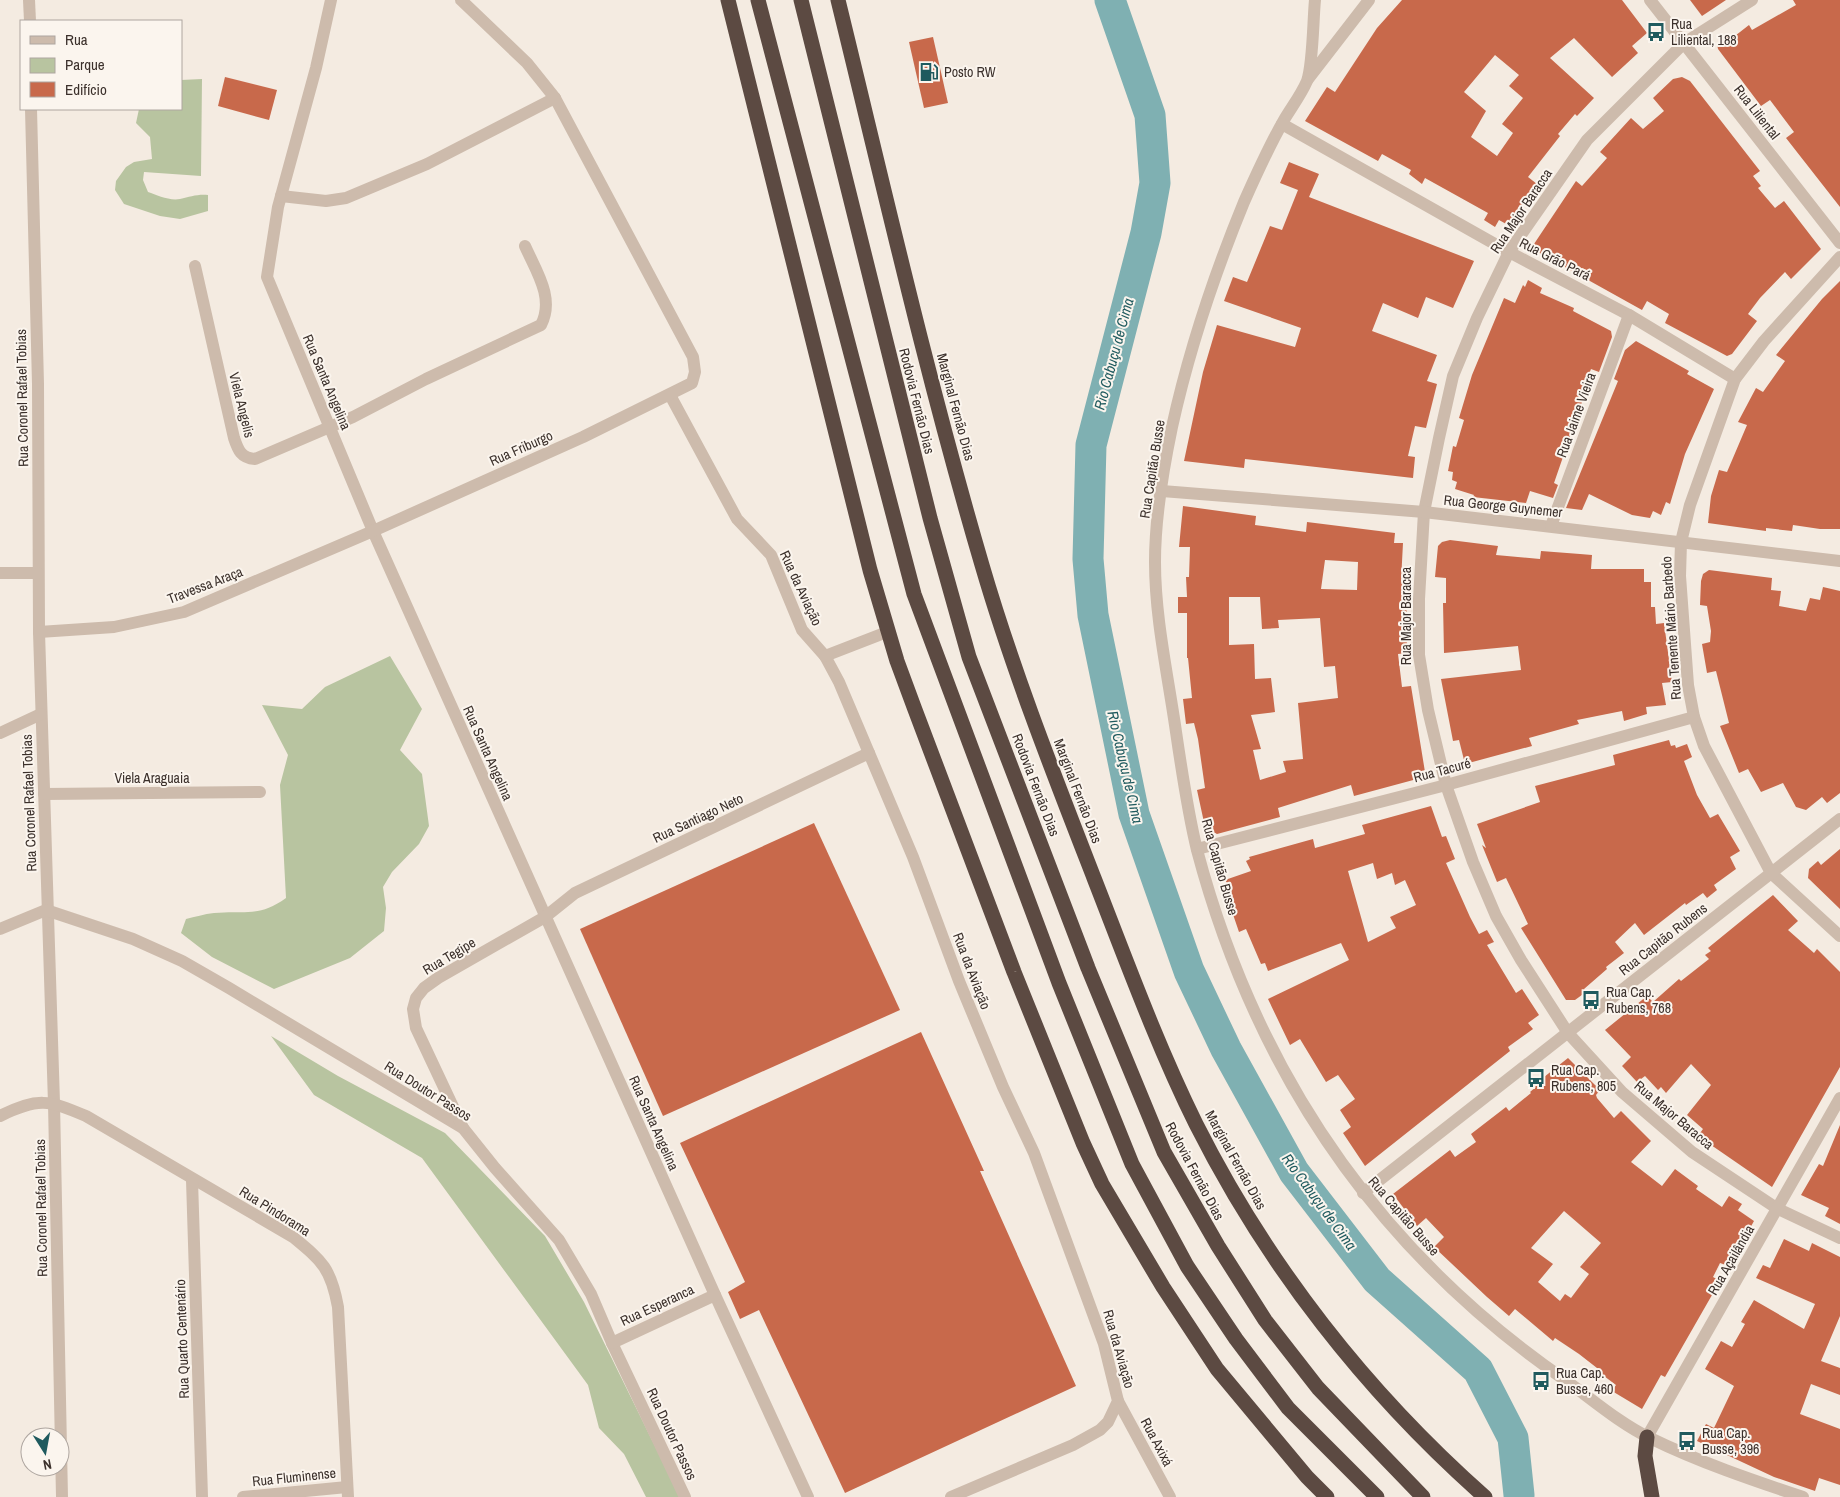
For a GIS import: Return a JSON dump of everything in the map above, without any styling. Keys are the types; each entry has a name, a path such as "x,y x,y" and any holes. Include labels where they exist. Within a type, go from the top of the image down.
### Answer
{"highway":[{"path":"728,0 887,632 1014,972 1083,1143 1102,1184 1163,1287 1217,1369 1307,1477 1327,1497"},
{"path":"758,0 914,594 1059,983 1132,1164 1187,1266 1236,1339 1288,1408 1377,1497"},
{"name":"Rodovia Fernão Dias","path":"800,0 930,518 969,657 1088,968 1160,1143 1213,1237 1265,1320 1318,1388 1423,1497"},
{"name":"Marginal Fernão Dias","path":"838,0 930,376 983,568 1070,818 1173,1074 1223,1174 1300,1293 1357,1368 1390,1407 1421,1439 1485,1497"},
{"path":"1647,1437 1645,1456 1652,1497"}],"street":[{"path":"29,0 30,20"},
{"name":"Rua Santa Angelina","path":"332,0 316,68 281,196 267,277 373,531 715,1295 808,1497"},
{"path":"461,0 527,64 555,98 693,357 695,372 692,383 675,393"},
{"name":"Rua Capitão Busse","path":"1315,0 1308,79 1282,124 1245,199 1202,314 1172,427 1162,491 1155,562 1157,594 1181,766 1197,849 1242,986 1262,1031 1321,1136 1363,1193 1426,1265 1486,1321 1543,1366 1647,1437 1744,1477 1803,1497"},
{"path":"1308,79 1369,0"},
{"name":"Rua Liliental","path":"1650,0 1840,243"},
{"name":"Rua Major Baracca","path":"1752,0 1684,43 1587,140 1509,252 1477,318 1453,376 1424,512 1419,655 1428,710 1446,785 1473,862 1496,916 1568,1033 1622,1092 1692,1152 1778,1209 1840,1238"},
{"path":"281,196 326,201 346,198 427,164 555,98"},
{"name":"Rua Coronel Rafael Tobias","path":"31,110 38,384 39,632 46,910 54,1103 62,1497"},
{"name":"Rua Grão Pará","path":"1282,124 1509,252 1629,315 1735,379"},
{"path":"329,426 352,417 426,379 541,325 547,312 545,291 525,246"},
{"name":"Rua Tenente Mário Barbedo","path":"1840,257 1764,341 1735,379 1690,504 1680,542 1680,576 1686,655 1694,716 1704,746 1771,873 1840,936"},
{"name":"Viela Angelis","path":"195,266 229,421 240,454 247,459 255,459 299,442 329,426"},
{"name":"Rua Jaime Vieira","path":"1551,526 1629,315"},
{"name":"Rua Friburgo","path":"373,531 675,393"},
{"name":"Rua da Aviação","path":"675,393 737,519 771,555 802,630 825,656 869,753 913,857 958,981 1002,1087 1034,1153 1104,1344 1118,1401 1108,1422 1100,1430 1073,1445 951,1497"},
{"name":"Rua George Guynemer","path":"1162,491 1424,512 1840,561"},
{"name":"Travessa Araça","path":"39,632 114,627 184,612 373,531"},
{"path":"0,573 38,573"},
{"path":"825,656 887,632"},
{"path":"0,733 41,714"},
{"name":"Rua Tacuré","path":"1197,849 1446,785 1694,716"},
{"name":"Rua Santiago Neto","path":"545,917 575,893 869,753"},
{"name":"Viela Araguaia","path":"44,794 260,792"},
{"name":"Rua Capitão Rubens","path":"1363,1193 1840,819"},
{"path":"0,928 46,910"},
{"name":"Rua Doutor Passos","path":"46,910 133,939 182,961 463,1128 495,1168 560,1240 591,1294 612,1343 685,1497"},
{"name":"Rua Tegipe","path":"463,1128 416,1028 414,1003 424,988 438,978 545,917"},
{"name":"Rua Açailândia","path":"1647,1437 1840,1098"},
{"path":"0,1116 32,1103 54,1103"},
{"name":"Rua Pindorama","path":"54,1103 86,1116 192,1180 293,1237 315,1255 327,1270 334,1284 340,1338 347,1492"},
{"name":"Rua Quarto Centenário","path":"192,1180 202,1497"},
{"name":"Rua Esperanca","path":"612,1343 715,1295"},
{"name":"Rua Axixá","path":"1118,1401 1170,1497"},
{"name":"Rua Fluminense","path":"243,1497 347,1492"}],"green space":[{"path":"202,79 201,176 144,172 143,180 148,192 167,198 180,199 197,195 208,195 208,211 180,219 160,216 124,204 115,190 116,181 126,167 134,162 152,159 150,137 136,123 139,110 182,110 182,80"},
{"path":"390,656 422,709 400,750 422,774 429,826 419,844 392,872 383,887 386,908 384,931 350,958 274,989 212,957 181,933 186,919 214,913 259,911 286,898 280,785 288,755 262,705 302,709 325,687"},
{"path":"271,1036 338,1076 445,1133 545,1236 584,1302 680,1497 646,1497 624,1454 599,1428 588,1385 422,1158 314,1095"}],"building":[{"path":"1402,0 1622,0 1647,33 1632,46 1638,53 1612,77 1574,38 1550,58 1594,98 1577,116 1575,114 1558,134 1560,136 1528,177 1537,184 1508,225 1499,220 1495,227 1484,220 1488,213 1425,178 1422,184 1409,174 1411,170 1382,154 1378,161 1305,121 1327,87 1335,92 1377,28","holes":["1495,55 1519,75 1509,86 1523,98 1502,124 1513,133 1497,156 1471,137 1486,111 1464,92"]},
{"path":"1690,0 1726,0 1702,16"},
{"path":"1793,0 1840,0 1840,207 1786,138 1794,132 1770,100 1761,106 1718,49 1717,44 1729,36 1731,39 1749,25 1752,30 1796,5"},
{"name":"Posto RW","path":"933,37 948,103 924,108 909,42"},
{"path":"225,77 277,90 269,120 218,106"},
{"path":"1682,77 1690,81 1760,171 1753,176 1761,186 1758,188 1775,208 1784,201 1821,249 1791,279 1785,272 1760,298 1748,314 1757,321 1732,354 1727,356 1665,323 1669,314 1647,301 1642,310 1536,251 1534,244 1576,181 1582,186 1607,158 1600,152 1631,118 1643,129 1664,111 1653,98 1673,79"},
{"path":"1289,162 1319,174 1309,197 1474,261 1453,308 1426,297 1418,318 1383,303 1372,331 1437,355 1427,381 1437,384 1426,428 1415,426 1408,456 1415,457 1413,478 1245,459 1244,468 1184,461 1203,372 1217,325 1295,347 1301,328 1224,301 1233,277 1247,282 1270,226 1282,230 1298,190 1280,183"},
{"path":"1528,280 1542,288 1540,293 1574,308 1573,311 1611,331 1612,337 1599,372 1591,369 1580,397 1583,399 1554,483 1558,485 1553,498 1530,491 1526,503 1473,497 1474,495 1455,489 1457,482 1452,480 1453,472 1448,471 1453,446 1456,447 1464,420 1459,418 1472,375 1504,298 1515,303 1523,285 1525,287"},
{"path":"1840,281 1840,529 1820,529 1793,525 1792,531 1766,528 1766,531 1708,523 1711,496 1719,470 1727,472 1747,425 1738,422 1756,388 1763,392 1785,361 1776,355 1822,299"},
{"path":"1636,341 1689,371 1687,374 1714,389 1685,454 1670,504 1666,502 1661,515 1653,511 1650,518 1632,515 1589,494 1582,510 1566,508 1618,381 1614,379 1625,350"},
{"path":"1183,506 1256,516 1255,525 1306,532 1307,522 1395,533 1394,543 1403,543 1401,581 1406,581 1407,653 1398,654 1402,687 1411,686 1425,772 1417,779 1354,796 1351,785 1278,808 1280,817 1217,834 1205,827 1197,790 1205,788 1198,739 1194,723 1186,724 1183,699 1192,698 1187,658 1187,613 1178,613 1178,597 1187,597 1186,577 1189,577 1190,547 1179,547","holes":["1325,560 1358,562 1357,590 1321,589","1229,597 1260,597 1262,629 1279,628 1278,620 1320,618 1324,667 1335,666 1338,698 1298,703 1303,759 1283,761 1286,772 1260,780 1253,750 1261,749 1251,715 1275,712 1271,678 1255,679 1254,644 1229,645"]},
{"path":"1450,540 1498,546 1496,555 1540,559 1541,551 1592,555 1591,569 1644,569 1644,582 1651,582 1651,607 1655,607 1656,624 1664,623 1672,682 1662,683 1666,705 1646,707 1647,714 1624,721 1622,711 1577,720 1579,724 1529,738 1532,746 1465,764 1459,740 1453,741 1441,679 1521,670 1518,646 1444,653 1443,603 1446,603 1446,578 1435,577 1438,546 1442,542"},
{"path":"1709,570 1772,578 1771,590 1781,591 1779,606 1806,611 1810,598 1820,600 1823,587 1840,591 1840,793 1827,803 1822,797 1806,810 1796,807 1783,783 1761,792 1748,769 1739,773 1720,726 1729,723 1716,671 1707,673 1702,644 1710,642 1711,631 1707,606 1700,605 1701,581 1703,574"},
{"path":"1669,740 1671,746 1675,745 1676,748 1687,744 1692,757 1684,761 1697,795 1710,818 1718,814 1740,851 1730,857 1736,869 1714,885 1717,890 1707,898 1703,893 1686,905 1685,903 1644,935 1635,923 1615,942 1624,953 1606,967 1607,969 1584,989 1586,992 1575,1000 1566,1000 1521,928 1528,924 1506,878 1497,882 1482,845 1486,848 1477,824 1540,802 1535,786 1615,765 1613,755"},
{"path":"1431,806 1442,837 1446,836 1455,859 1446,863 1470,917 1479,934 1487,930 1494,942 1487,945 1516,993 1522,989 1539,1015 1528,1023 1533,1029 1508,1047 1510,1051 1365,1166 1343,1133 1351,1127 1340,1110 1355,1099 1338,1075 1326,1082 1300,1039 1290,1045 1268,999 1349,960 1341,943 1268,971 1265,963 1261,964 1246,929 1239,932 1224,888 1229,886 1225,880 1251,871 1246,861 1250,859 1249,857 1313,839 1315,848 1365,834 1362,825","holes":["1373,863 1377,879 1392,873 1395,885 1405,880 1416,905 1390,917 1396,928 1368,942 1348,871"]},
{"path":"814,823 900,1010 663,1116 580,929"},
{"path":"1840,849 1840,909 1808,878 1809,869 1818,861 1821,865"},
{"path":"1773,895 1798,921 1788,930 1814,953 1817,949 1840,972 1840,1067 1772,1187 1698,1136 1703,1129 1687,1115 1711,1085 1691,1064 1666,1093 1661,1087 1658,1090 1645,1076 1637,1082 1622,1066 1631,1057 1605,1030 1647,996 1653,1002 1679,979 1681,981 1709,959 1705,955 1711,951 1708,948"},
{"path":"921,1032 984,1171 980,1171 1076,1386 845,1493 759,1310 740,1319 728,1292 745,1282 680,1143"},
{"path":"1568,1058 1600,1090 1596,1095 1597,1098 1614,1118 1621,1111 1651,1141 1631,1162 1662,1186 1675,1169 1698,1186 1696,1189 1722,1207 1729,1196 1742,1204 1738,1210 1754,1221 1729,1266 1720,1263 1713,1277 1720,1281 1665,1377 1661,1375 1642,1409 1612,1391 1616,1385 1596,1370 1597,1368 1555,1338 1553,1341 1515,1309 1509,1316 1434,1247 1444,1237 1426,1218 1417,1226 1393,1194 1450,1150 1455,1157 1476,1142 1471,1134 1506,1107 1509,1111 1531,1093 1536,1087 1534,1085","holes":["1564,1211 1601,1243 1580,1267 1589,1274 1571,1298 1565,1294 1560,1301 1538,1282 1553,1264 1531,1248"]},
{"path":"1840,1125 1840,1224 1825,1216 1829,1208 1801,1195 1819,1164 1823,1166"},
{"path":"1784,1239 1809,1251 1812,1243 1840,1257 1840,1316 1821,1361 1840,1368 1840,1395 1811,1384 1800,1414 1840,1429 1840,1485 1819,1478 1815,1491 1774,1477 1697,1441 1706,1424 1714,1428 1734,1386 1705,1369 1721,1341 1732,1347 1745,1324 1741,1322 1754,1300 1804,1329 1815,1304 1756,1278 1763,1265 1770,1268"}],"waterway":[{"name":"Rio Cabuçu de Cima","path":"1110,0 1150,115 1155,183 1146,233 1091,445 1088,559 1093,615 1134,814 1189,971 1226,1049 1294,1172 1377,1280 1478,1370 1513,1438 1519,1495"}],"place":[{"name":"Rua Liliental, 188","path":"1656,32"},
{"name":"Posto RW","path":"929,72"},
{"name":"Rua Cap. Rubens, 768","path":"1591,1000"},
{"name":"Rua Cap. Rubens, 805","path":"1536,1078"},
{"name":"Rua Cap. Busse, 460","path":"1541,1381"},
{"name":"Rua Cap. Busse, 396","path":"1687,1441"}]}
